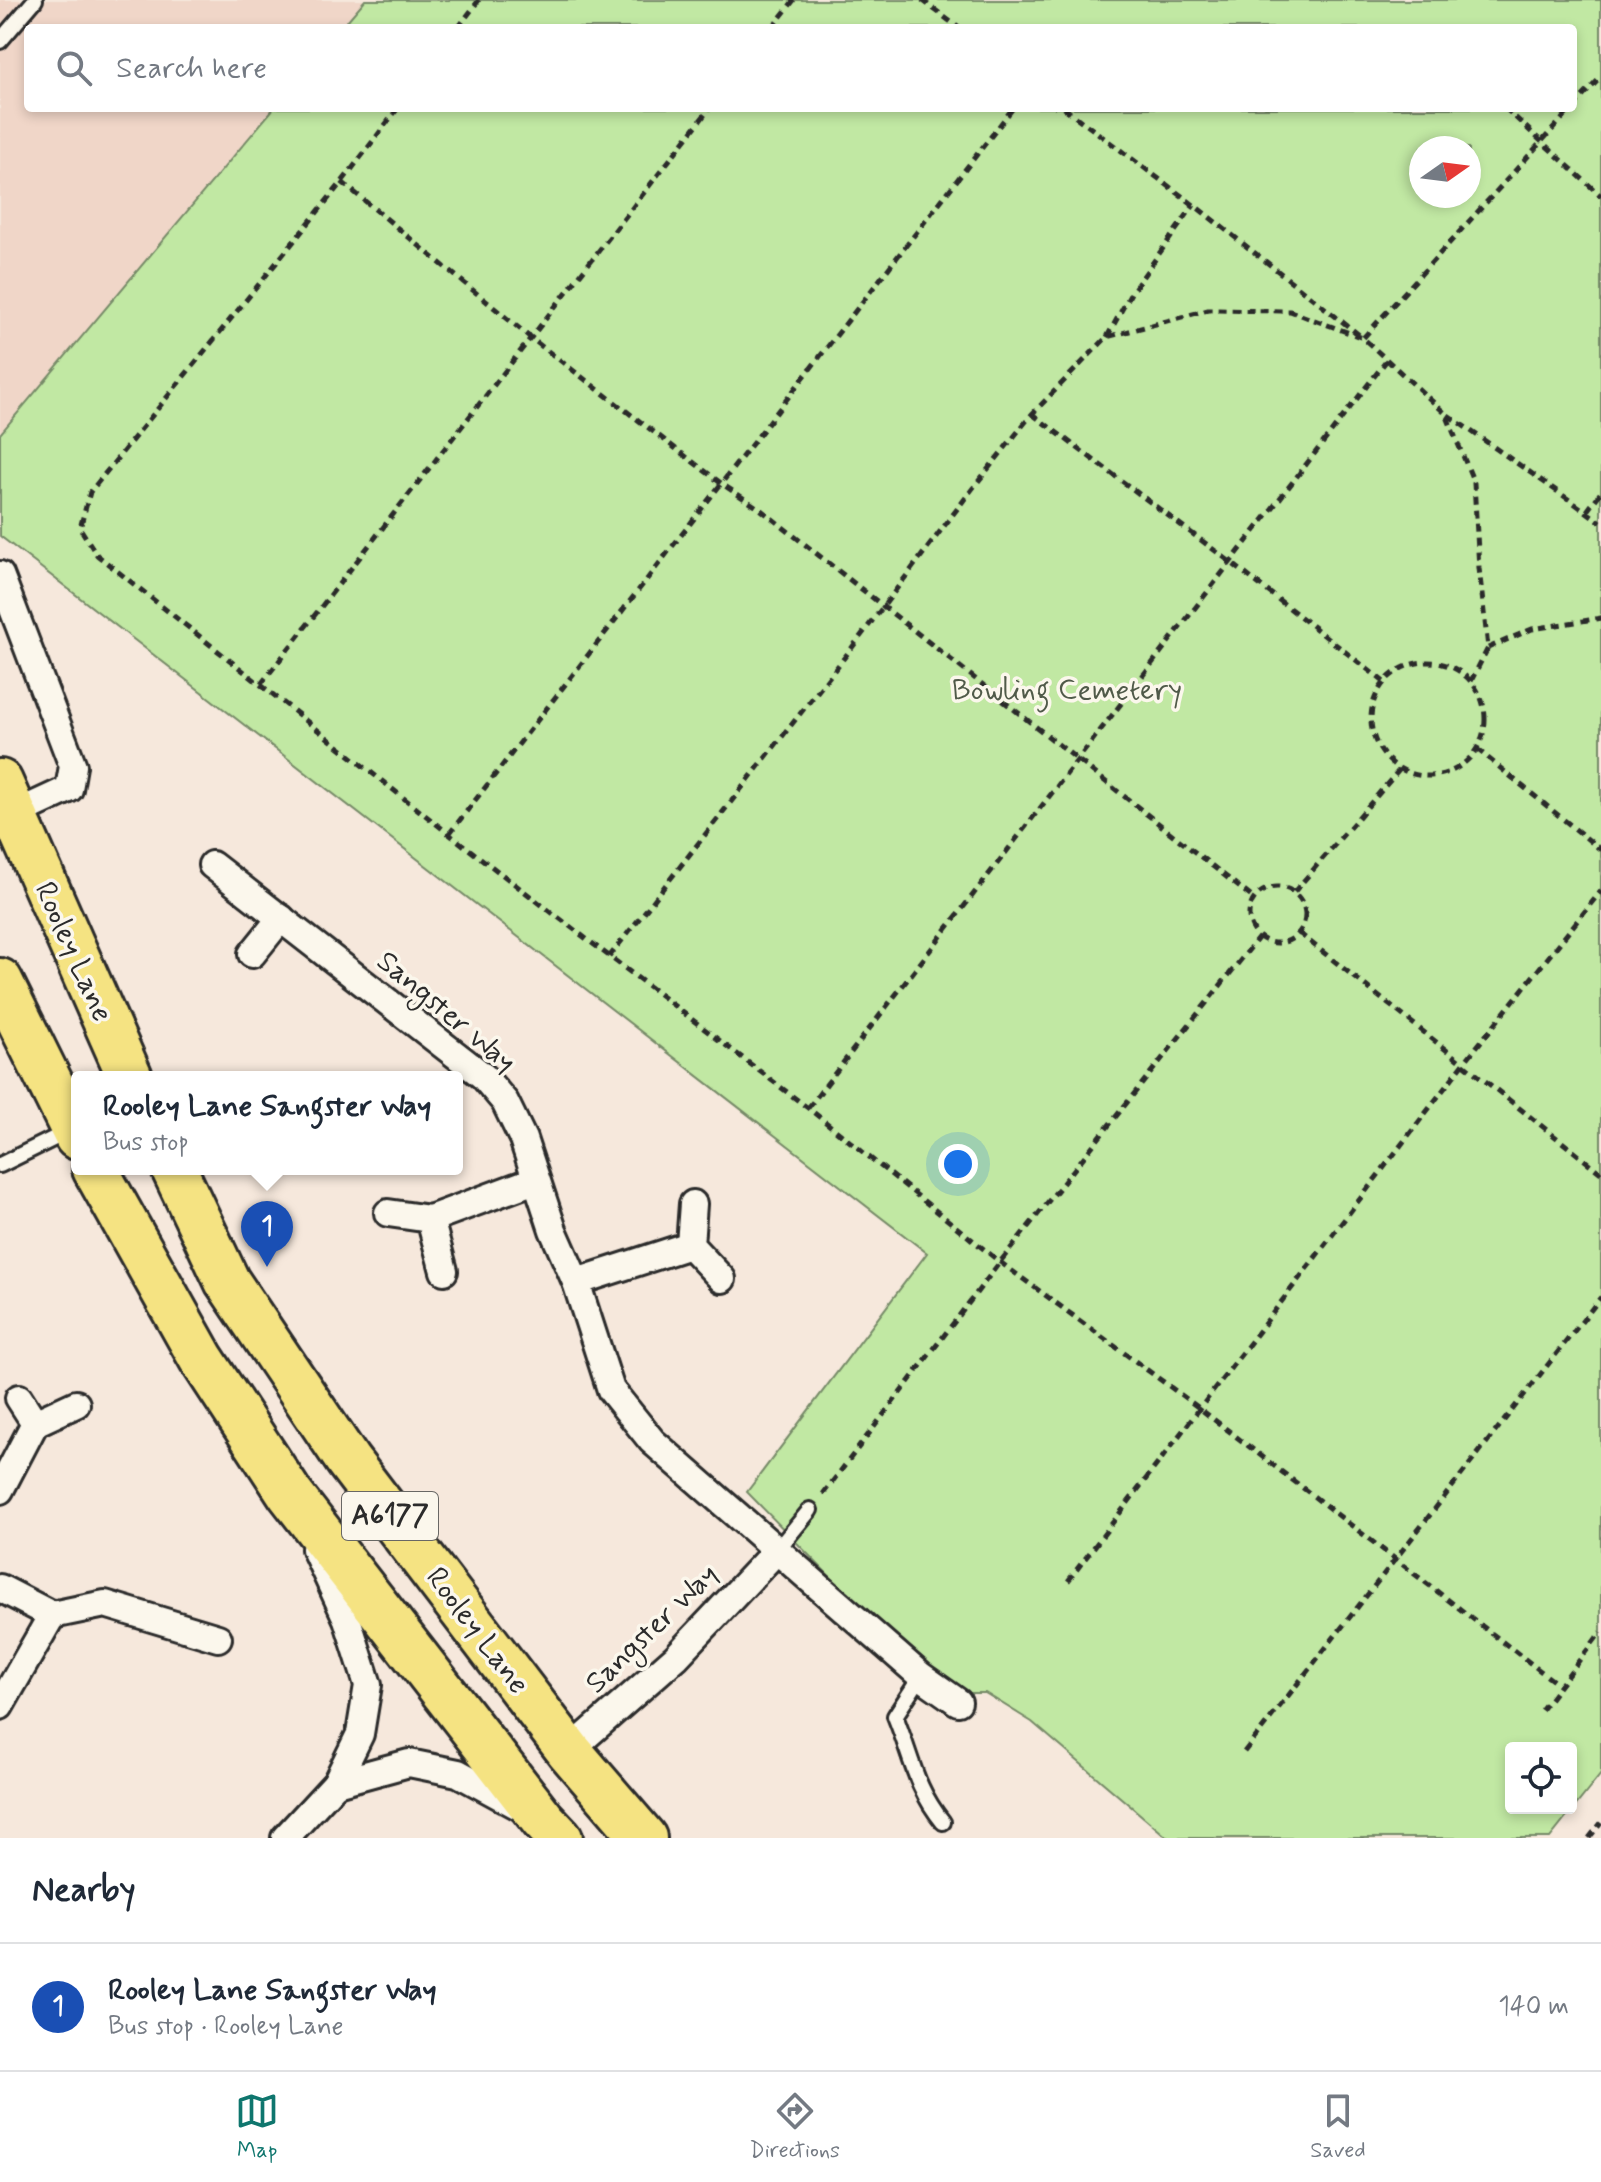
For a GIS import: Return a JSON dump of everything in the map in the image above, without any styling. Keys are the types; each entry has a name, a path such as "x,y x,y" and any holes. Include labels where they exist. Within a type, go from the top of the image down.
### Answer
{"highway":[{"name":"Rooley Lane","path":"6,798 127,1071"},
{"path":"0,981 71,1125"},
{"name":"Rooley Lane","path":"98,1175 201,1358 290,1494 552,1829"},
{"name":"Rooley Lane","path":"177,1175 227,1281 348,1461 569,1751 644,1838"}],"street":[{"path":"0,575 73,766 69,789 6,798"},
{"name":"Sangster Way","path":"212,865 483,1076 505,1102 517,1127 553,1230 576,1282 611,1390 652,1441 921,1676 958,1702"},
{"path":"252,954 281,918"},
{"path":"388,1213 430,1219 535,1180"},
{"path":"693,1204 690,1245 722,1279"},
{"path":"430,1219 444,1271"},
{"path":"576,1282 690,1245"},
{"path":"19,1398 35,1423"},
{"path":"0,1490 35,1423 76,1404"},
{"path":"285,1838 336,1783 360,1734 368,1685 347,1619 290,1494"},
{"name":"Sangster Way","path":"569,1751 676,1657 777,1550"},
{"path":"0,1588 52,1615 105,1604 218,1638"},
{"path":"0,1706 52,1615"},
{"path":"336,1783 409,1763 458,1773 552,1829"}],"lane":[{"path":"0,41 31,2"},
{"path":"0,1165 71,1135"},
{"path":"777,1550 810,1510"},
{"path":"921,1676 895,1716 909,1750 917,1782 927,1803 943,1822"}],"path":[{"path":"461,24 479,0"},
{"path":"775,24 794,0"},
{"path":"922,0 954,24"},
{"path":"1577,102 1601,77"},
{"path":"395,112 342,182 90,492 80,528 97,555 449,834 808,1108 1000,1262 1199,1408 1560,1686"},
{"path":"261,684 707,112"},
{"path":"449,834 1010,112"},
{"path":"1069,112 1363,338 1446,414 1601,522"},
{"path":"1509,112 1601,196"},
{"path":"1363,338 1567,112"},
{"path":"342,182 532,339 722,484 760,509 1253,898"},
{"path":"609,957 1032,414 1107,337 1131,293 1194,205"},
{"path":"1107,337 1208,310 1290,311 1363,338"},
{"path":"808,1108 1387,360"},
{"path":"1032,414 1384,682"},
{"path":"1446,414 1474,483 1488,648 1471,681"},
{"path":"1587,511 1601,492"},
{"path":"1488,648 1532,629 1601,618"},
{"path":"1437,662 1455,668 1471,681 1481,696 1485,714 1484,732 1477,749 1466,762 1451,772 1434,776 1417,775 1400,769 1377,746 1372,730 1371,713 1375,697 1384,682 1399,669 1417,663 1437,662"},
{"path":"1477,749 1601,850"},
{"path":"1294,892 1400,769"},
{"path":"1277,886 1294,892 1304,907 1305,916 1299,933 1292,939 1276,943 1259,937 1249,923 1253,898 1268,887 1277,886"},
{"path":"1068,1581 1463,1064 1601,891"},
{"path":"1299,933 1601,1173"},
{"path":"810,1510 1000,1262 1259,937"},
{"path":"1244,1752 1601,1297"},
{"path":"1541,1710 1601,1632"},
{"path":"1589,1838 1601,1823"}],"shaded area":[{"path":"0,0 365,0 344,24 24,24 24,112 271,112 0,434"}],"green space":[{"name":"Bowling Cemetery","path":"365,0 1601,0 1601,1774 1577,1804 1577,1742 1505,1742 1505,1814 1569,1814 1550,1838 1168,1838 1032,1722 985,1693 959,1693 856,1603 747,1492 927,1253 0,536 0,434 271,112 1577,112 1577,24 344,24"}],"place":[{"name":"Rooley Lane Sangster Way","path":"267,1267"}]}
